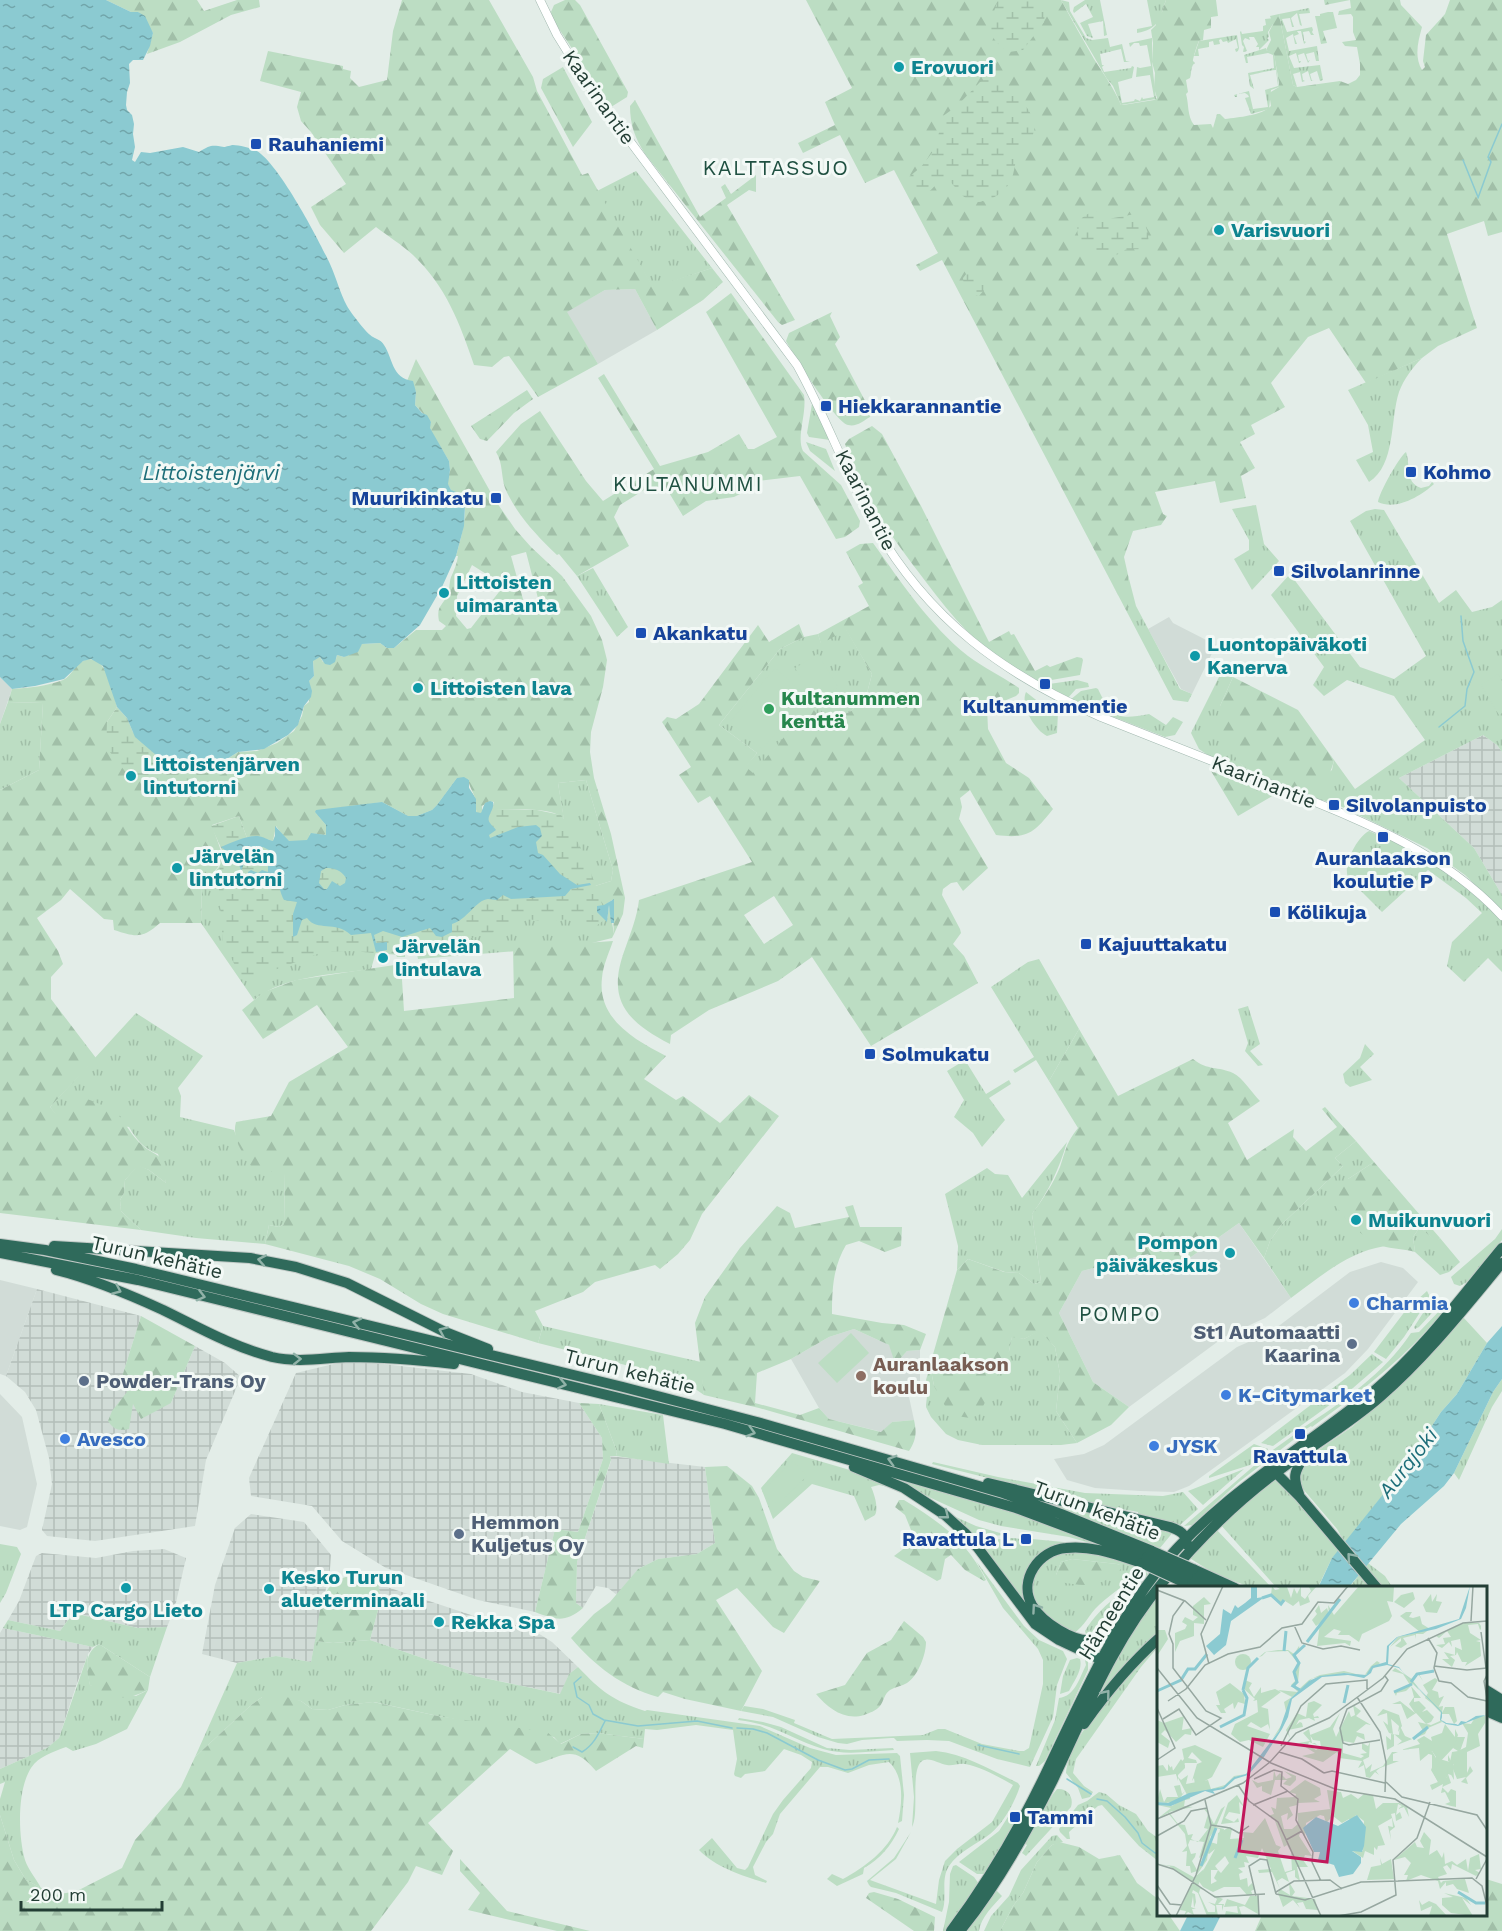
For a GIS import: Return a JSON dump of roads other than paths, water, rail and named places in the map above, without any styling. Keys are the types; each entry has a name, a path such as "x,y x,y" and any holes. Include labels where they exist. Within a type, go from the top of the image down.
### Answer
{"highway":[{"name":"Turun kehätie","path":"0,1243 95,1260 279,1310"},
{"path":"0,1243 250,1258 297,1267 347,1283 417,1319 470,1342 557,1371"},
{"name":"Hämeentie","path":"960,1931 1019,1842 1053,1780 1121,1626 1160,1569 1181,1533 1272,1470 1391,1375 1428,1339 1502,1248"},
{"name":"Turun kehätie","path":"0,1256 138,1280 302,1315 557,1371 746,1419 948,1476 1061,1514 1147,1557 1213,1586"},
{"path":"0,1256 105,1284 227,1343 274,1357 292,1360 347,1357 400,1358 506,1370"},
{"name":"Hämeentie","path":"1160,1586 1186,1554 1272,1470 1307,1451 1366,1408 1416,1363 1502,1263"},
{"name":"Turun kehätie","path":"302,1315 506,1370 725,1424 1016,1508 1147,1557"},
{"path":"798,1445 883,1478 932,1505 966,1534 1035,1624 1059,1640 1105,1661"},
{"path":"1300,1497 1294,1473 1307,1451"},
{"path":"1272,1470 1300,1497 1376,1586"},
{"path":"948,1476 1004,1485 1181,1533 1186,1554"},
{"path":"1121,1626 1093,1640 1076,1639 1065,1634 1048,1622 1032,1606 1028,1589 1029,1577 1042,1558 1052,1551 1066,1548 1098,1549 1147,1557 1188,1575 1195,1586"},
{"name":"Turun kehätie","path":"1188,1575 1231,1586"},
{"name":"Hämeentie","path":"951,1931 988,1876 1020,1822 1105,1661 1157,1590"},
{"path":"1071,1740 1109,1690 1157,1640"},
{"path":"1487,1691 1502,1700"},
{"path":"1487,1701 1502,1708"},
{"path":"1487,1712 1502,1718"}],"main road":[{"name":"Kaarinantie","path":"540,0 571,59 600,102 797,365 819,405 870,516 892,553 928,598 958,629 984,652 1020,677 1063,700 1342,813 1414,848 1462,879 1502,916"}],"water":[{"name":"Littoistenjärvi","path":"0,0 106,0 145,16 153,33 150,46 143,60 133,60 129,64 130,83 126,105 134,124 135,147 132,160 135,162 141,152 150,153 183,147 199,152 211,146 233,145 255,150 264,157 285,184 307,220 330,264 349,309 370,335 383,343 400,376 413,381 416,392 415,405 427,415 431,422 430,428 449,461 448,484 451,490 461,494 465,506 464,526 456,556 442,587 420,625 394,648 387,648 380,643 362,644 358,652 344,657 337,655 335,662 330,665 325,664 320,657 313,661 314,676 309,681 311,697 304,706 298,725 288,735 264,749 238,752 222,762 198,766 156,755 135,737 127,718 117,707 103,666 91,659 83,661 64,679 35,686 12,689 0,677"},
{"path":"464,777 469,780 469,788 476,799 476,812 481,813 485,803 493,802 489,821 496,830 489,835 490,838 518,827 536,825 540,828 542,836 536,842 538,853 543,855 560,874 577,885 590,883 591,885 571,889 565,896 511,899 503,895 497,900 484,900 462,919 452,924 452,932 442,937 436,936 430,928 402,937 383,931 374,935 376,943 387,942 387,950 376,952 371,933 351,935 339,928 316,924 307,918 302,920 297,935 293,937 293,914 297,902 284,900 277,883 272,878 268,877 263,881 248,877 248,872 251,870 258,873 262,870 268,872 268,866 272,864 269,850 263,847 244,849 245,853 252,856 245,861 241,871 236,854 230,854 221,847 254,836 273,841 275,826 289,841 307,840 311,833 326,835 326,825 315,812 316,810 382,802 408,816 417,816 432,810 457,778","holes":["326,868 342,873 346,878 345,883 340,886 332,881 327,889 324,889 319,883 321,871"]},
{"path":"614,899 614,923 611,923 609,905 607,922 597,912 597,906"},
{"name":"Aurajoki","path":"1502,1326 1502,1379 1493,1392 1454,1473 1444,1486 1401,1524 1350,1586 1319,1586 1332,1558 1405,1467 1441,1412 1457,1394 1487,1343"},
{"path":"1188,1916 1220,1916 1213,1931 1180,1931"}],"waterway":[{"path":"1478,198 1491,162 1488,157 1502,124"},
{"path":"1463,160 1478,197"},
{"path":"1439,727 1465,706 1467,689 1474,672 1463,641 1461,616"},
{"path":"581,1677 574,1683 577,1697 589,1705 593,1714 604,1720 638,1726 697,1721 732,1728"},
{"path":"573,1747 582,1752 590,1746 605,1721"},
{"path":"737,1728 767,1733 818,1760 845,1770 869,1760 889,1759"},
{"path":"978,1745 1019,1754"},
{"path":"1067,1779 1091,1794"},
{"path":"1097,1799 1107,1801 1125,1817 1138,1833 1142,1843 1157,1853"}],"place":[{"name":"Erovuori","path":"899,67"},
{"name":"Rauhaniemi","path":"256,144"},
{"name":"Varisvuori","path":"1219,230"},
{"name":"Hiekkarannantie","path":"826,406"},
{"name":"Kohmo","path":"1411,472"},
{"name":"Muurikinkatu","path":"496,498"},
{"name":"Silvolanrinne","path":"1279,571"},
{"name":"Littoisten uimaranta","path":"444,593"},
{"name":"Akankatu","path":"641,633"},
{"name":"Luontopäiväkoti Kanerva","path":"1195,656"},
{"name":"Kultanummentie","path":"1045,684"},
{"name":"Littoisten lava","path":"418,688"},
{"name":"Kultanummen kenttä","path":"769,709"},
{"name":"Littoistenjärven lintutorni","path":"131,776"},
{"name":"Silvolanpuisto","path":"1334,805"},
{"name":"Auranlaakson koulutie P","path":"1383,837"},
{"name":"Järvelän lintutorni","path":"177,868"},
{"name":"Kölikuja","path":"1275,912"},
{"name":"Kajuuttakatu","path":"1086,944"},
{"name":"Järvelän lintulava","path":"383,958"},
{"name":"Solmukatu","path":"870,1054"},
{"name":"Muikunvuori","path":"1356,1220"},
{"name":"Pompon päiväkeskus","path":"1230,1253"},
{"name":"Charmia","path":"1354,1303"},
{"name":"St1 Automaatti Kaarina","path":"1352,1344"},
{"name":"Auranlaakson koulu","path":"861,1376"},
{"name":"Powder-Trans Oy","path":"84,1381"},
{"name":"K-Citymarket","path":"1226,1395"},
{"name":"Ravattula","path":"1300,1434"},
{"name":"Avesco","path":"65,1439"},
{"name":"JYSK","path":"1154,1446"},
{"name":"Hemmon Kuljetus Oy","path":"459,1534"},
{"name":"Ravattula L","path":"1026,1539"},
{"name":"LTP Cargo Lieto","path":"126,1588"},
{"name":"Kesko Turun alueterminaali","path":"269,1589"},
{"name":"Rekka Spa","path":"439,1622"},
{"name":"Tammi","path":"1015,1817"}],"district":[{"name":"KALTTASSUO","path":"776,168"},
{"name":"KULTANUMMI","path":"688,484"},
{"name":"POMPO","path":"1120,1314"}]}
